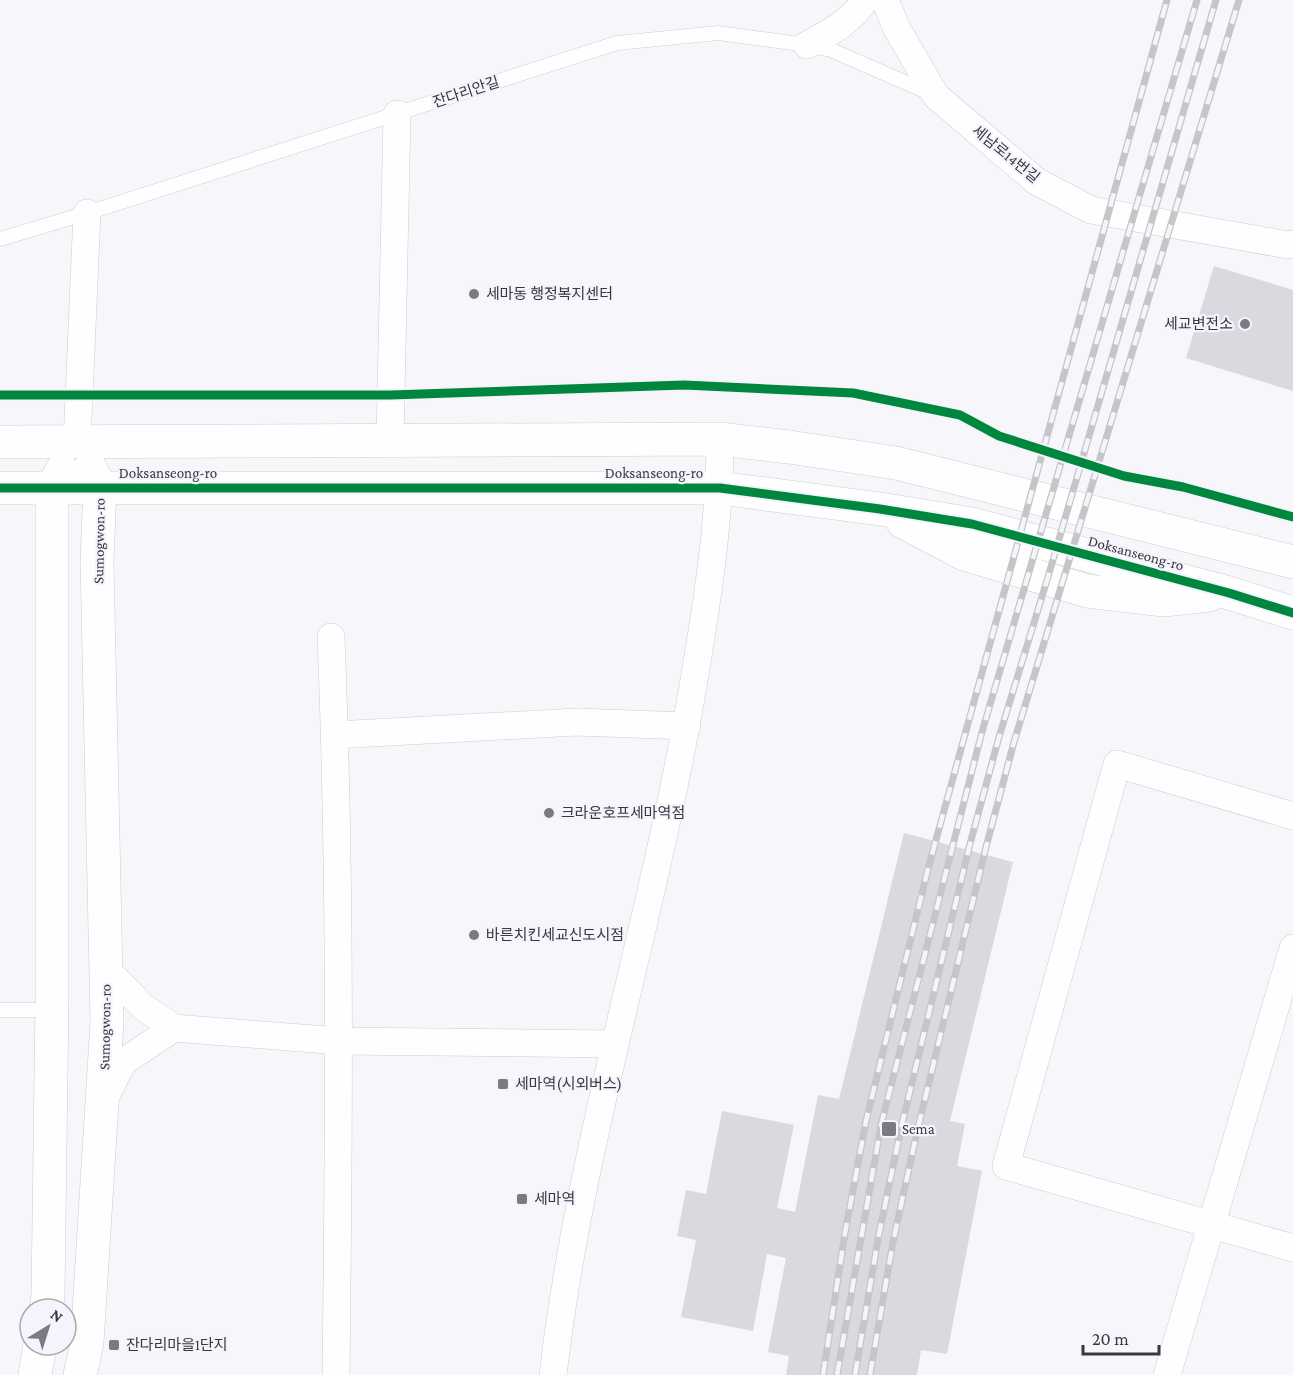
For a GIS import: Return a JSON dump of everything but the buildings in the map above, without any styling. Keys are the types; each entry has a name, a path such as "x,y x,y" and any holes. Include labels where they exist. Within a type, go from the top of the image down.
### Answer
{"street":[{"path":"807,45 835,30 860,8 865,0"},
{"name":"세남로14번길","path":"885,0 897,29 936,96 1036,181 1090,210 1287,245 1293,244"},
{"path":"390,441 397,114"},
{"path":"47,1297 52,1010 52,488 77,442 87,213"},
{"path":"553,1375 568,1268 614,1044 628,992 687,726 711,575 720,488 720,439"},
{"name":"Doksanseong-ro","path":"0,442 720,439 896,463 1293,562"},
{"name":"Sumogwon-ro","path":"77,442 100,488 97,561 107,1022 87,1343 80,1375"},
{"name":"Doksanseong-ro","path":"0,488 720,488 972,524 1229,593 1293,613"},
{"path":"331,637 335,735 339,1041 336,1375"},
{"path":"335,735 577,722 687,726"},
{"path":"1293,816 1117,764 1006,1166 1293,1248"},
{"path":"1167,1375 1293,948"},
{"path":"106,969 143,1007 174,1028 339,1041 614,1044"},
{"path":"102,1104 123,1062 174,1028"},
{"path":"35,1375 38,1357"}],"lane":[{"name":"잔다리안길","path":"0,239 617,43 718,33 807,45 831,50 936,96"},
{"path":"0,1010 52,1010"}],"railway":[{"path":"823,1375 845,1233 866,1121 928,869 1167,0"},
{"path":"837,1375 881,1125 982,732 1197,0"},
{"path":"855,1375 878,1239 901,1128 970,844 999,737 1048,577 1216,0"},
{"path":"870,1375 893,1242 917,1132 986,847 1014,742 1239,0"}],"cycle path":[{"path":"0,395 391,395 684,385 853,393 960,415 999,436 1124,476 1183,487 1293,517"},
{"path":"0,488 720,488 880,509 972,524 1229,593 1293,613"}],"place":[{"name":"세마동 행정복지센터","path":"474,294"},
{"name":"세교변전소","path":"1245,324"},
{"name":"크라운호프세마역점","path":"549,813"},
{"name":"바른치킨세교신도시점","path":"474,935"},
{"name":"세마역(시외버스)","path":"503,1084"},
{"name":"Sema","path":"889,1129"},
{"name":"세마역","path":"522,1199"},
{"name":"잔다리마을1단지","path":"114,1345"}]}
